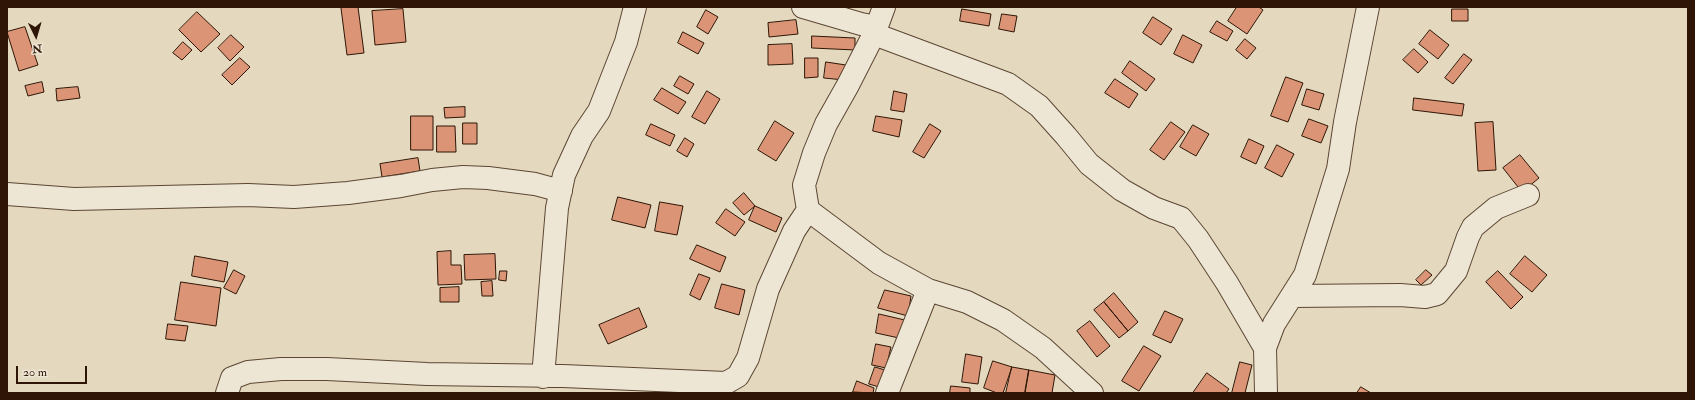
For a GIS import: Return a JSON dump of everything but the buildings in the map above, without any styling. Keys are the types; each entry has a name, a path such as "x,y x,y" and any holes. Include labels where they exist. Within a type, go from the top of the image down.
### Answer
{"street":[{"path":"556,382 557,208 564,175 582,136 599,111 626,42 635,7"},
{"path":"803,7 861,24 878,22 1008,84 1039,106 1094,168 1122,190 1154,208 1181,218 1198,239 1227,283 1265,348"},
{"path":"1266,393 1265,348 1274,324 1305,275 1338,169 1344,122 1368,7"},
{"path":"227,393 232,378 248,372 281,369 327,369 556,382 726,383 738,376 748,358 768,289 794,231 808,210 804,185 814,153 826,124 848,85 878,22"},
{"path":"7,194 74,199 248,195 294,196 348,193 462,177 488,178 535,184 561,191"},
{"path":"1292,296 1400,295 1425,297 1437,294 1456,271 1473,227 1496,208 1528,196"},
{"path":"808,210 879,263 928,290 968,302 1003,320 1043,348 1092,393"},
{"path":"886,393 928,290"}]}
